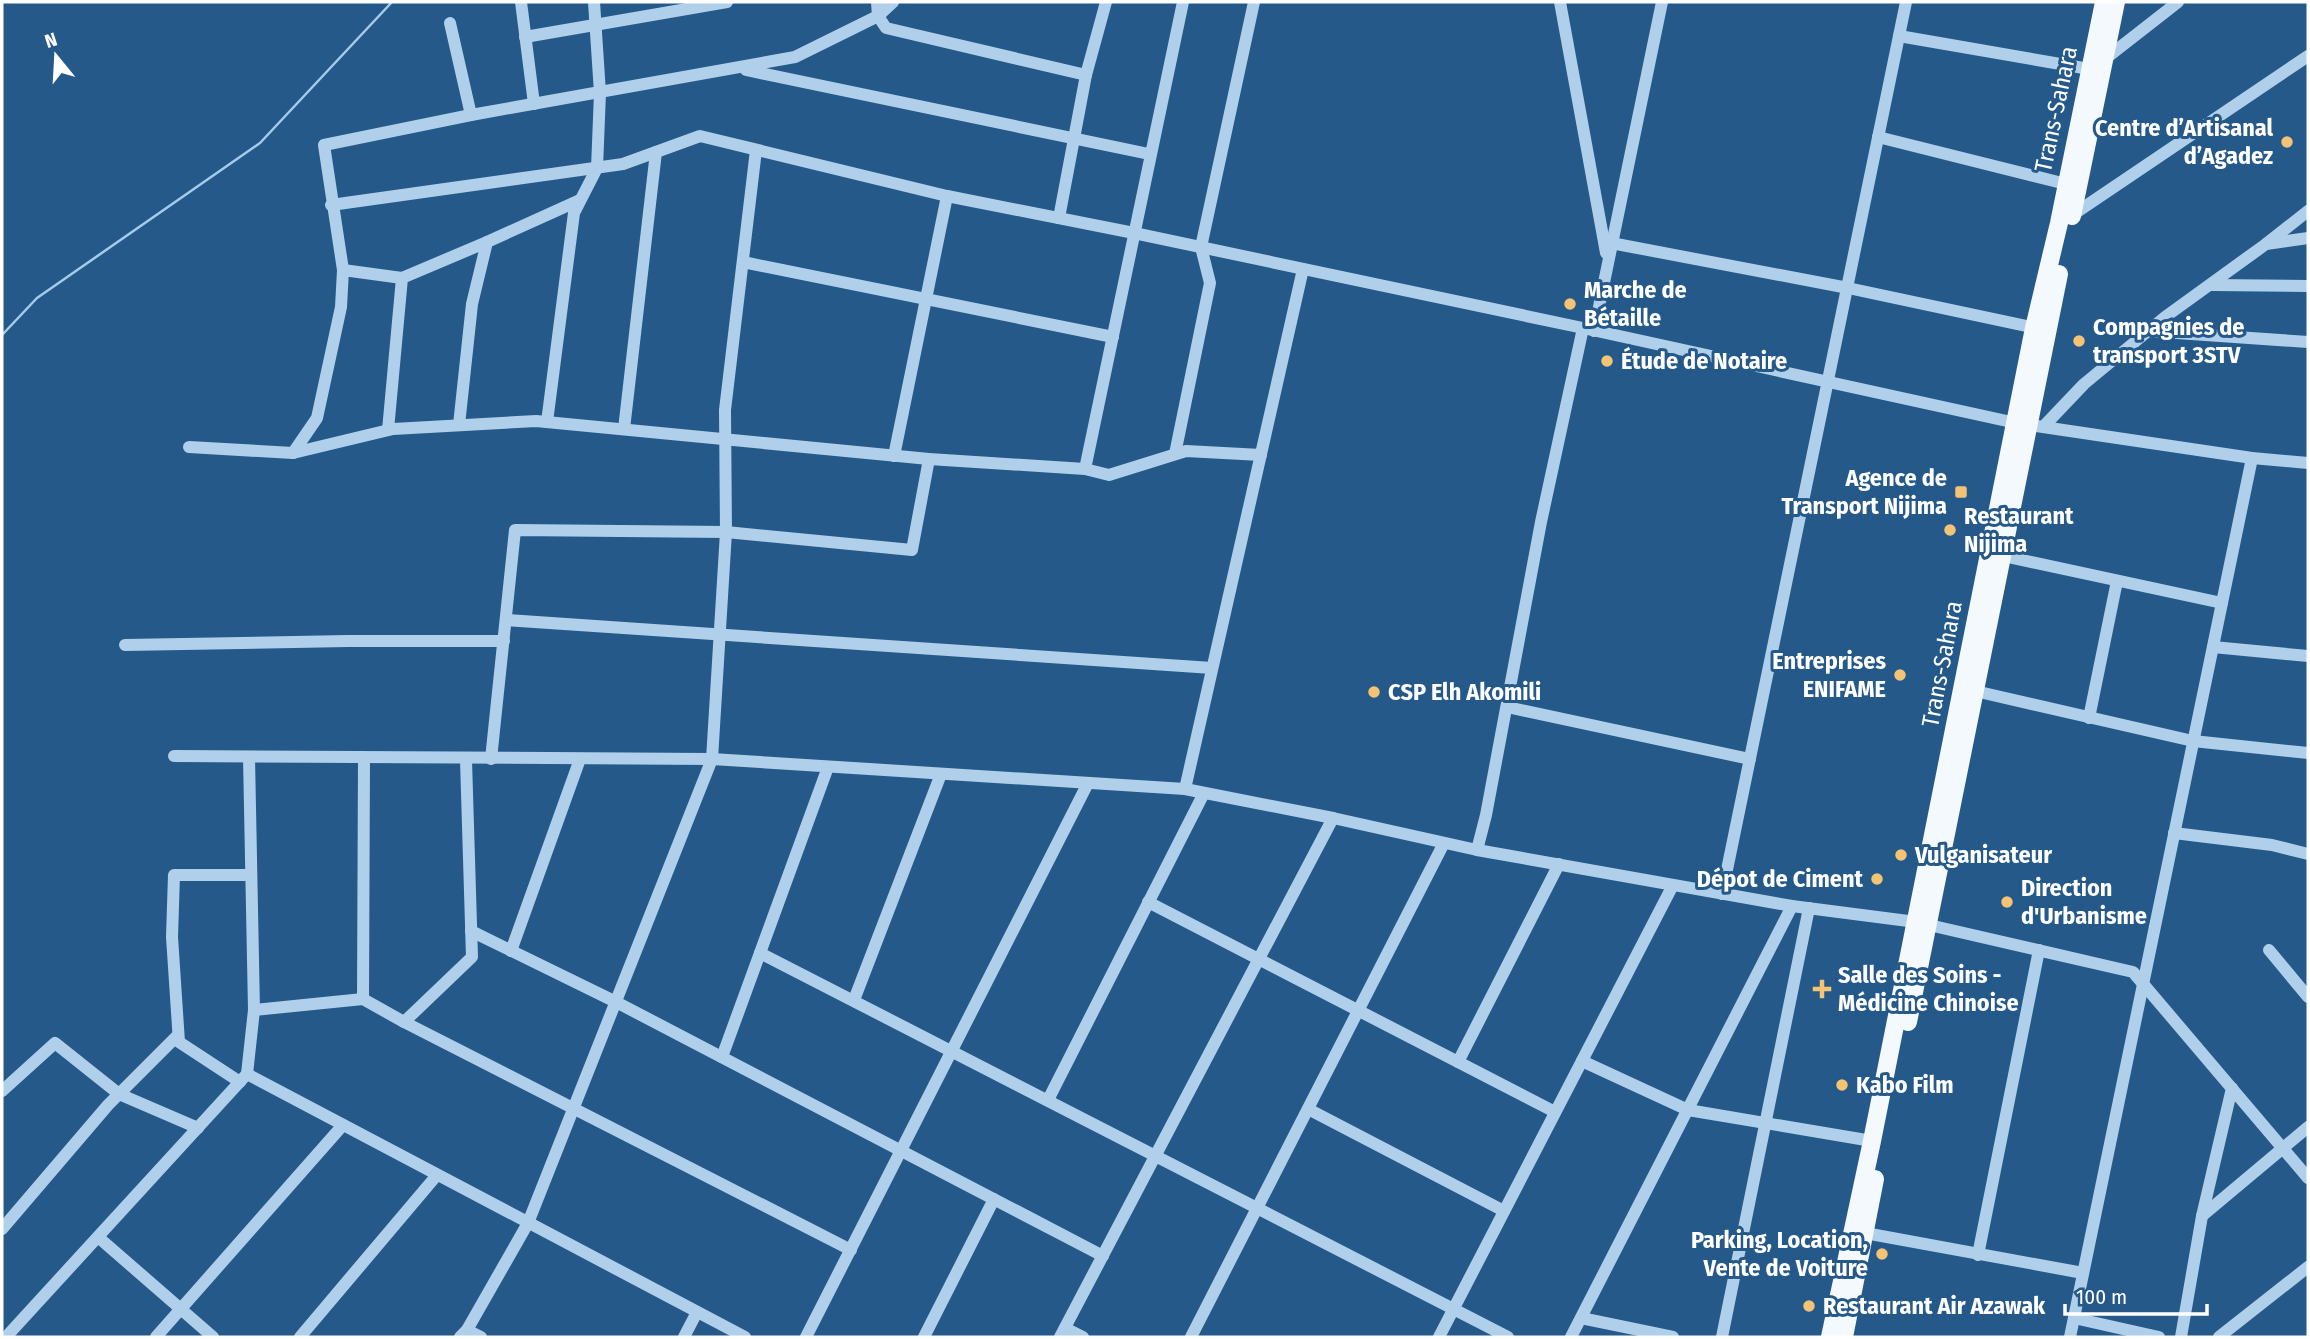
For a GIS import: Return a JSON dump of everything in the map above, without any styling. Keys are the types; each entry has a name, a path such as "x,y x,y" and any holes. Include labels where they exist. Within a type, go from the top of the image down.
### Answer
{"main road":[{"name":"Trans-Sahara","path":"1844,1337 2005,507 2029,424 2041,329 2099,66 2104,2"},
{"name":"Trans-Sahara","path":"2065,219 2066,184 2116,2"},
{"name":"Trans-Sahara","path":"1830,1337 1975,691 2003,556 2005,507"}],"street":[{"path":"521,2 534,104"},
{"path":"547,422 574,213 597,168 600,93 594,2"},
{"path":"525,37 727,2"},
{"path":"877,2 878,16 886,28 1086,75"},
{"path":"293,453 317,418 341,307 343,270 324,145 796,57 878,16 893,2"},
{"path":"1059,218 1086,75 1105,2"},
{"path":"1085,468 1183,2"},
{"path":"1175,454 1210,283 1201,247 1254,2"},
{"path":"1560,2 1608,263"},
{"path":"1477,850 1486,816 1541,522 1608,263 1662,2"},
{"path":"1723,894 1906,2"},
{"path":"1899,36 2099,66 2178,2"},
{"path":"450,23 471,116"},
{"path":"2065,219 2308,56"},
{"path":"739,69 1150,154"},
{"path":"331,205 622,164 700,136 947,196 1201,247 2029,424 2252,458 2308,463"},
{"path":"1878,137 2066,184"},
{"path":"481,1337 463,1334 528,1223 712,759 726,531 725,410 756,150"},
{"path":"624,429 656,152"},
{"path":"894,456 947,196"},
{"path":"343,270 402,278 580,200"},
{"path":"2029,424 2308,211"},
{"path":"2266,244 2308,238"},
{"path":"459,425 472,304 487,242"},
{"path":"1612,243 1848,288 2041,329"},
{"path":"743,262 1112,337"},
{"path":"1185,789 1303,269"},
{"path":"388,430 402,278"},
{"path":"2212,285 2308,286"},
{"path":"2148,331 2308,342"},
{"path":"189,447 293,453 388,430 547,422 929,459 1085,468 1109,475 1186,451 1261,455"},
{"path":"2070,1337 2252,458"},
{"path":"491,760 515,530 726,531 912,550 929,459"},
{"path":"2003,556 2222,603"},
{"path":"2089,718 2117,582"},
{"path":"506,620 1212,668"},
{"path":"125,645 348,640 503,641"},
{"path":"2213,647 2308,656"},
{"path":"1975,691 2193,741 2308,753"},
{"path":"1507,707 1750,759"},
{"path":"174,756 466,760 712,759 1185,789 1477,850 1792,906 1922,924 2133,972 2308,1178"},
{"path":"6,1337 243,1078 254,1010 249,757"},
{"path":"363,999 364,758"},
{"path":"404,1022 472,957 466,760"},
{"path":"512,951 580,760"},
{"path":"722,1057 828,767"},
{"path":"854,1000 941,774"},
{"path":"806,1337 1088,783"},
{"path":"1048,1100 1204,793"},
{"path":"1083,1337 1063,1333 1333,818"},
{"path":"2174,833 2272,845 2308,855"},
{"path":"1191,1337 1444,843"},
{"path":"1458,1062 1559,864"},
{"path":"251,876 174,875 172,937 178,1042 243,1078 343,1125 745,1337"},
{"path":"1439,1337 1673,885"},
{"path":"1149,902 1555,1112"},
{"path":"1571,1337 1792,906"},
{"path":"1722,1337 1810,908"},
{"path":"471,931 616,1002 1103,1256"},
{"path":"1978,1255 2039,950"},
{"path":"2269,950 2308,996"},
{"path":"760,953 1508,1337"},
{"path":"254,1010 363,999 851,1250"},
{"path":"2,1229 120,1094 178,1035"},
{"path":"2,1091 55,1043 120,1094 198,1128"},
{"path":"1582,1061 1688,1110 1872,1141"},
{"path":"2181,1337 2202,1216 2232,1088"},
{"path":"1308,1109 1504,1211"},
{"path":"156,1337 343,1125"},
{"path":"2202,1216 2308,1127"},
{"path":"300,1337 437,1175"},
{"path":"924,1337 994,1199"},
{"path":"1865,1233 2083,1273"},
{"path":"98,1237 213,1337"},
{"path":"2219,1337 2308,1267"},
{"path":"684,1337 697,1312"},
{"path":"1581,1318 1673,1337"},
{"path":"2074,1318 2159,1337"}],"waterway":[{"path":"2,335 37,298 260,143 392,2"}],"place":[{"name":"Centre d’Artisanal d’Agadez","path":"2287,142"},
{"name":"Marche de Bétaille","path":"1570,304"},
{"name":"Compagnies de transport 3STV","path":"2079,341"},
{"name":"Étude de Notaire","path":"1607,361"},
{"name":"Agence de Transport Nijima","path":"1961,492"},
{"name":"Restaurant Nijima","path":"1950,530"},
{"name":"Entreprises ENIFAME","path":"1900,675"},
{"name":"CSP Elh Akomili","path":"1374,692"},
{"name":"Vulganisateur","path":"1901,855"},
{"name":"Dépot de Ciment","path":"1877,879"},
{"name":"Direction d'Urbanisme","path":"2007,902"},
{"name":"Salle des Soins - Médicine Chinoise","path":"1822,989"},
{"name":"Kabo Film","path":"1842,1085"},
{"name":"Parking, Location, Vente de Voiture","path":"1882,1254"},
{"name":"Restaurant Air Azawak","path":"1809,1306"}]}
